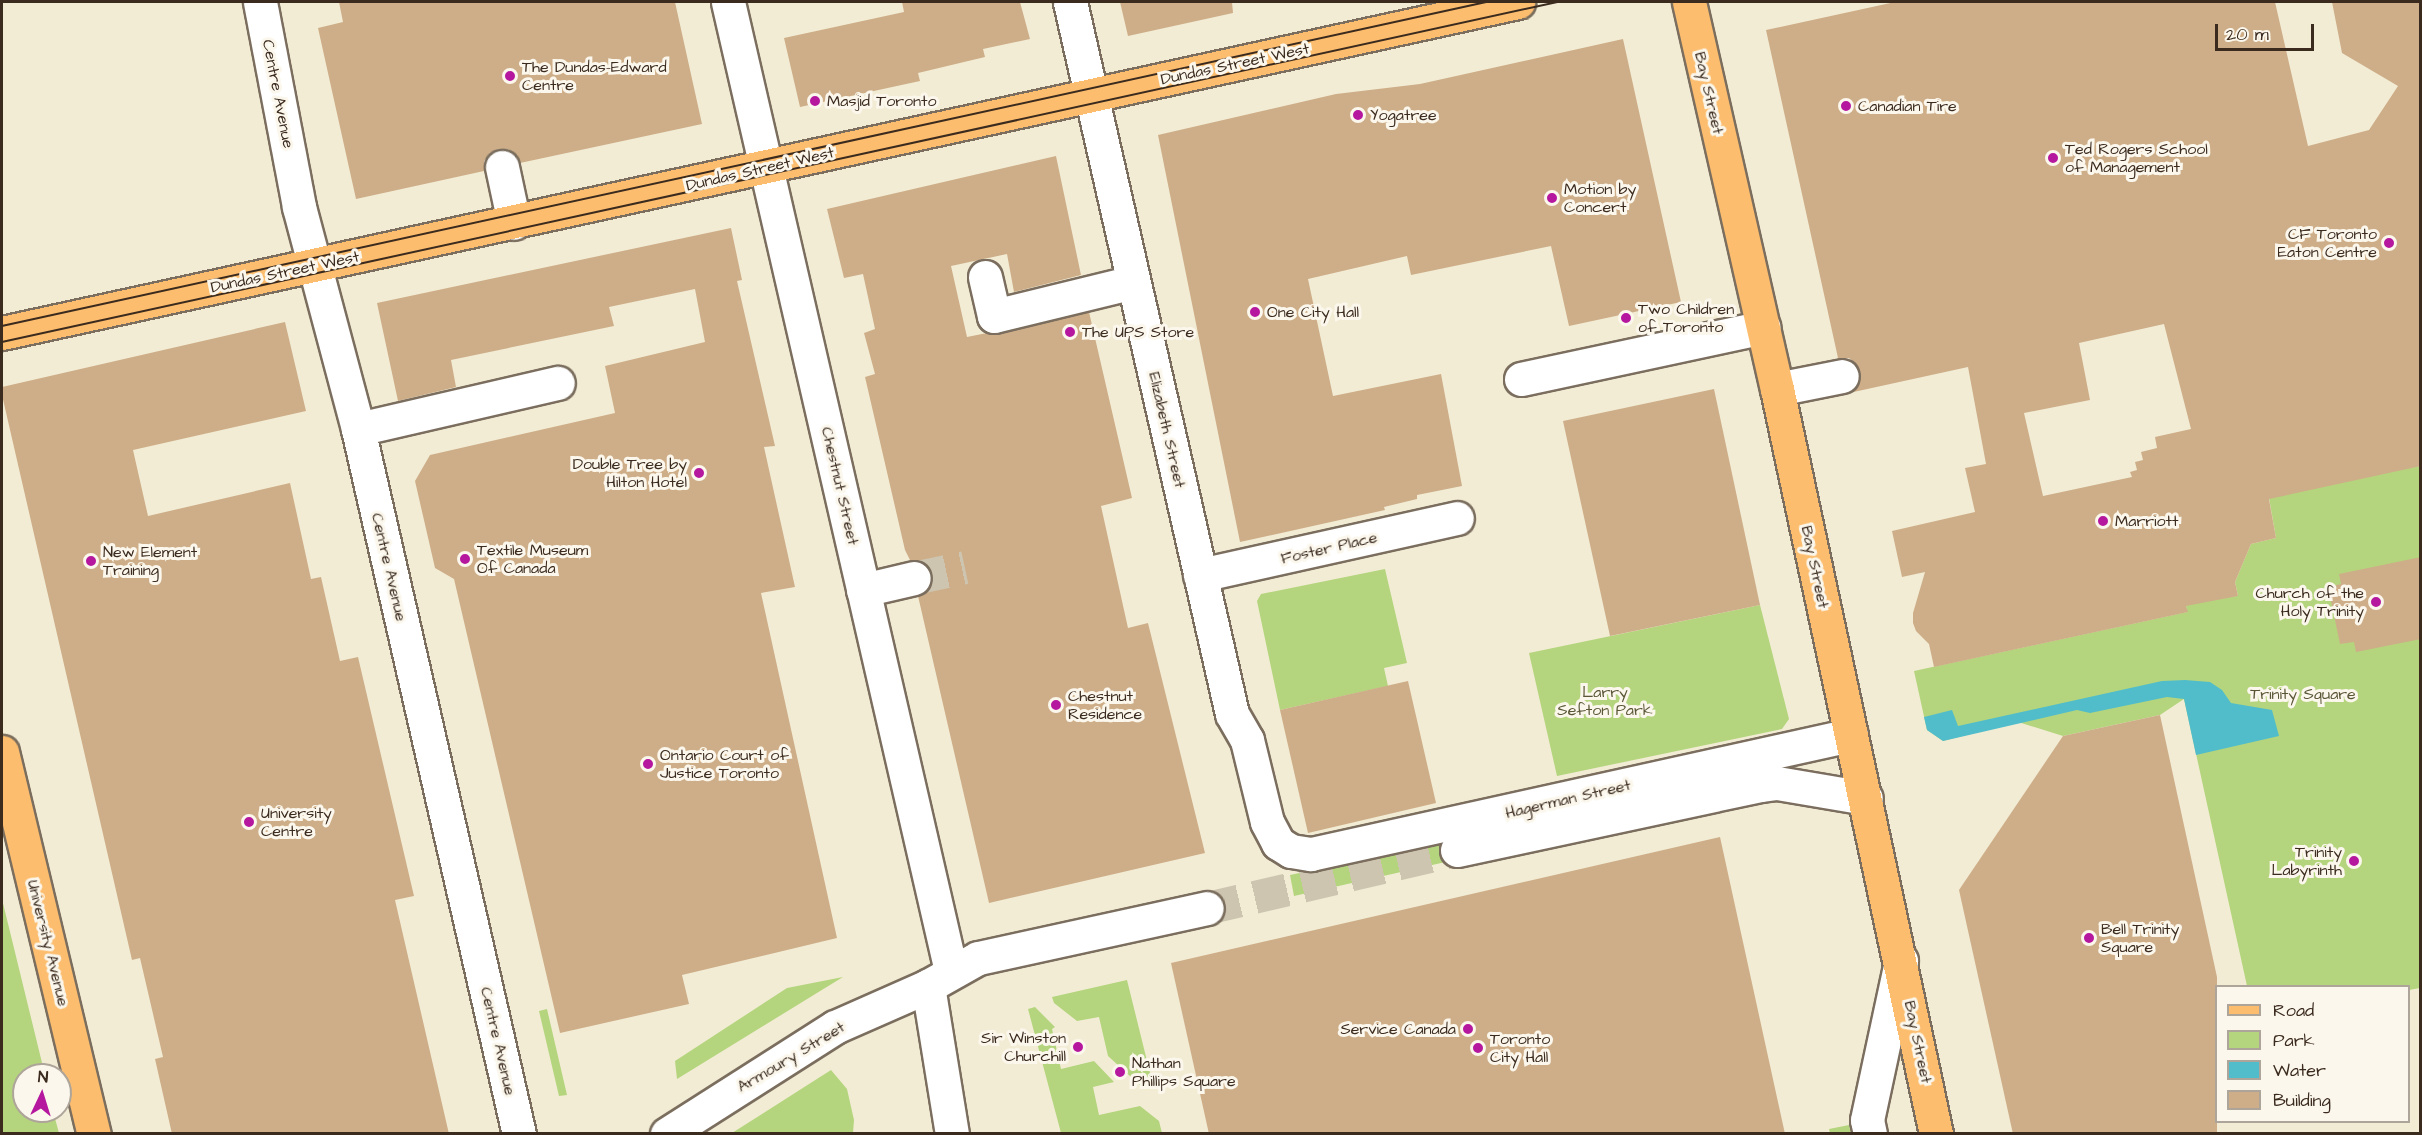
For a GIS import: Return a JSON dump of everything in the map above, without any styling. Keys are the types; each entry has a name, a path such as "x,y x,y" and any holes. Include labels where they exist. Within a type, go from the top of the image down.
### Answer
{"main road":[{"name":"Dundas Street West","path":"2,333 1518,2"},
{"name":"Bay Street","path":"1689,2 1778,389 1936,1134"},
{"name":"University Avenue","path":"2,752 94,1134"}],"street":[{"name":"Centre Avenue","path":"260,2 300,207 357,429 519,1134"},
{"name":"Chestnut Street","path":"728,2 863,590 940,979 952,1134"},
{"name":"Elizabeth Street","path":"1070,2 1232,714 1247,740 1270,831 1285,849"},
{"path":"502,168 514,222"},
{"path":"985,277 994,316 1133,282"},
{"path":"1521,380 1763,327"},
{"path":"1778,389 1842,376"},
{"path":"357,429 558,383"},
{"name":"Foster Place","path":"1200,575 1457,518"},
{"path":"863,590 914,579"},
{"name":"Hagerman Street","path":"1285,849 1311,854 1851,735"},
{"path":"1457,850 1728,790 1768,784 1777,783 1866,798"},
{"name":"Armoury Street","path":"667,1134 835,1027 940,979 978,958 1206,908"},
{"path":"1870,1134 1867,1120 1901,961"}],"green space":[{"name":"Trinity Square","path":"2420,466 2420,988 2410,990 2410,985 2247,985 2184,699 2160,715 2063,736 2018,722 1943,741 1927,730 1914,671 2187,612 2185,599 2238,596 2235,582 2251,544 2276,538 2268,492"},
{"path":"1385,569 1407,663 1384,668 1388,686 1280,710 1257,601 1261,594"},
{"name":"Larry Sefton Park","path":"1760,605 1789,719 1782,729 1557,776 1529,653"},
{"path":"1455,839 1459,859 1294,896 1290,875"},
{"path":"2,899 42,1063 12,1063 12,1123 56,1123 59,1133 2,1133"},
{"path":"843,977 677,1079 675,1061 787,988"},
{"path":"1127,980 1153,1085 1143,1088 1108,1056 1099,1017 1077,1021 1054,1003 1052,997"},
{"path":"1035,1007 1055,1027 1052,1029 1061,1069 1094,1061 1114,1082 1093,1087 1099,1115 1140,1106 1159,1121 1162,1133 1061,1133 1028,1009"},
{"path":"547,1009 567,1095 559,1096 539,1011"},
{"path":"831,1070 847,1089 854,1120 853,1133 732,1133"},
{"path":"1849,1125 1851,1133 1830,1133 1829,1129"}],"water":[{"path":"2162,681 2210,682 2222,690 2231,703 2272,710 2279,736 2196,755 2184,699 2167,697 2090,713 2077,710 1943,741 1927,730 1924,717 1952,710 1958,726"}],"building":[{"name":"The Dundas-Edward Centre","path":"339,2 675,2 702,124 520,163 516,155 508,149 498,149 489,154 484,161 484,171 356,199 318,28 343,22"},
{"path":"902,2 1020,2 1030,39 983,49 985,57 918,73 920,81 800,107 784,38 904,12"},
{"path":"1120,2 1232,2 1233,13 1128,36"},
{"name":"Ted Rogers School of Management","path":"1895,2 2275,2 2308,146 2369,130 2398,86 2342,53 2332,2 2421,2 2421,466 2269,499 2276,538 2251,544 2235,582 2238,596 2186,606 2188,612 1934,667 1929,644 1916,631 1913,623 1913,613 1925,572 1902,577 1892,531 1975,512 1965,468 1986,464 1968,367 1849,393 1860,383 1860,372 1849,358 1838,358 1766,30","holes":["2164,324 2191,429 2155,437 2157,448 2141,452 2143,460 2135,462 2137,470 2130,472 2132,477 2043,496 2024,413 2090,400 2079,343"]},
{"path":"1623,39 1681,302 1569,326 1551,246 1411,275 1407,256 1308,279 1333,396 1441,374 1462,486 1417,495 1417,499 1384,507 1385,510 1240,542 1158,135 1336,94 1420,84"},
{"path":"1056,156 1081,275 1014,292 1007,254 951,266 967,337 987,333 998,334 1089,312 1132,498 1101,506 1128,628 1148,623 1205,853 989,903 918,596 926,592 932,584 932,573 920,560 910,560 905,550 865,377 875,374 864,333 875,329 863,274 844,278 827,209"},
{"path":"731,228 742,280 737,281 775,446 764,447 795,587 761,593 837,938 682,975 689,1004 560,1033 454,579 435,568 415,481 430,455 615,413 605,366 705,342 695,289 609,307 614,326 451,360 456,387 398,401 377,303"},
{"path":"285,322 306,411 133,450 148,516 290,483 311,579 321,577 340,661 358,657 414,896 395,900 449,1134 172,1134 155,1059 163,1057 140,958 132,960 2,395 2,387"},
{"path":"1714,389 1760,605 1610,636 1563,421"},
{"name":"Church of the Holy Trinity","path":"2421,557 2421,639 2356,652 2354,642 2340,644 2328,587 2341,584 2339,574"},
{"path":"1408,681 1436,803 1308,833 1280,710"},
{"name":"Bell Trinity Square","path":"2160,715 2217,977 2217,985 2215,985 2215,1123 2217,1123 2217,1134 2013,1134 1959,890 2063,736"},
{"name":"Toronto City Hall","path":"1720,837 1785,1134 1209,1134 1171,963"}],"tunnel":[{"path":"914,578 965,567"},
{"path":"1207,908 1457,850"}],"tram line":[{"path":"2,326 1487,2"},
{"path":"2,342 1558,2"}],"place":[{"name":"The Dundas-Edward Centre","path":"510,76"},
{"name":"Masjid Toronto","path":"815,101"},
{"name":"Canadian Tire","path":"1846,106"},
{"name":"Yogatree","path":"1358,115"},
{"name":"Ted Rogers School of Management","path":"2053,158"},
{"name":"Motion by Concert","path":"1552,198"},
{"name":"CF Toronto Eaton Centre","path":"2389,243"},
{"name":"One City Hall","path":"1255,312"},
{"name":"Two Children of Toronto","path":"1626,318"},
{"name":"The UPS Store","path":"1070,332"},
{"name":"Double Tree by Hilton Hotel","path":"699,473"},
{"name":"Marriott","path":"2103,521"},
{"name":"Textile Museum Of Canada","path":"465,559"},
{"name":"New Element Training","path":"91,561"},
{"name":"Church of the Holy Trinity","path":"2376,602"},
{"name":"Chestnut Residence","path":"1056,705"},
{"name":"Ontario Court of Justice Toronto","path":"648,764"},
{"name":"University Centre","path":"249,822"},
{"name":"Trinity Labyrinth","path":"2354,861"},
{"name":"Bell Trinity Square","path":"2089,938"},
{"name":"Service Canada","path":"1468,1029"},
{"name":"Sir Winston Churchill","path":"1078,1047"},
{"name":"Toronto City Hall","path":"1478,1048"},
{"name":"Nathan Phillips Square","path":"1120,1072"}]}
